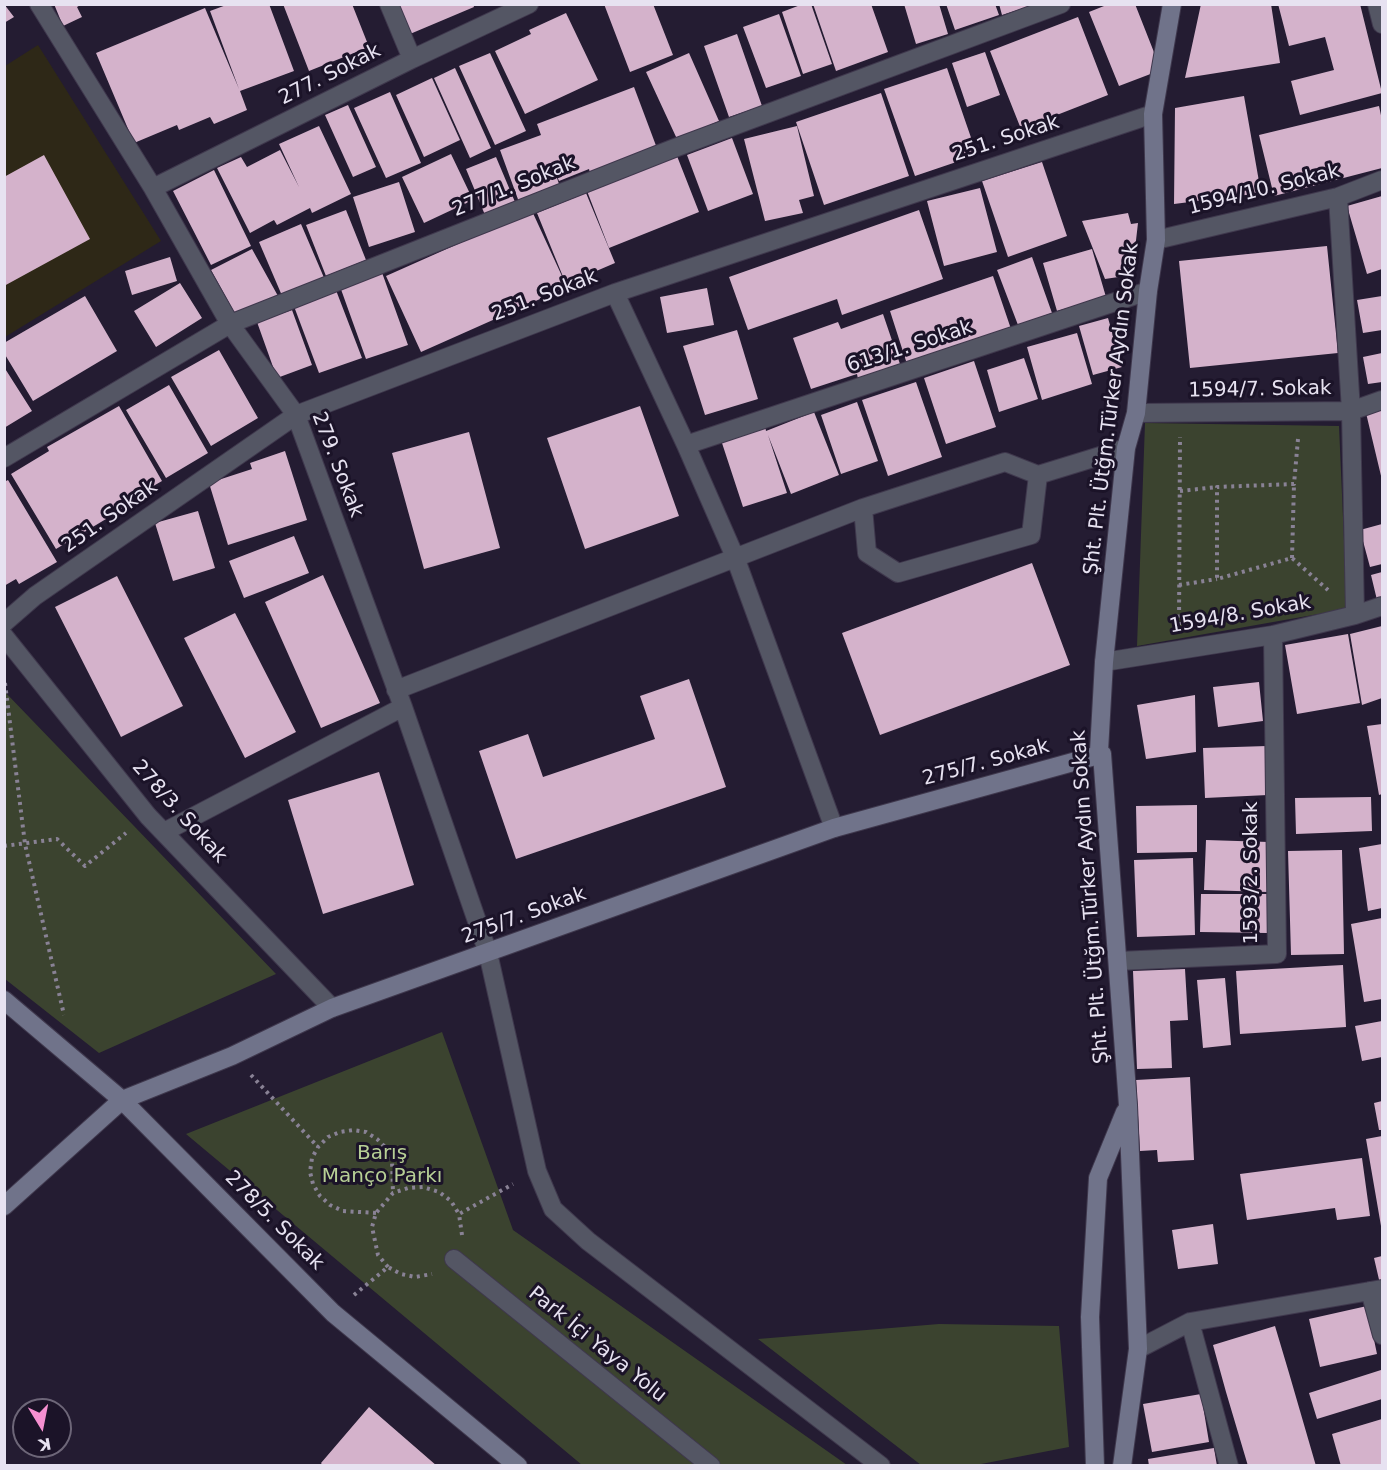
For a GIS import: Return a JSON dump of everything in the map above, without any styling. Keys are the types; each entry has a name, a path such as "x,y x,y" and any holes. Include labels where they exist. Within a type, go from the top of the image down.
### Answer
{"street":[{"name":"279. Sokak","path":"39,4 153,188 230,324 296,415 400,698 488,954 537,1171 553,1209 588,1241 881,1466"},
{"path":"389,4 412,59"},
{"name":"277. Sokak","path":"153,188 412,59 529,4"},
{"name":"277/1. Sokak","path":"4,458 230,324 672,149 1061,4"},
{"name":"Şht. Plt. Ütğm.Türker Aydın Sokak","path":"1122,1466 1138,1349 1128,1105 1102,754 1099,751 1104,662 1126,448 1136,413 1148,291 1156,240 1153,114 1172,4"},
{"path":"1377,4 1383,24"},
{"name":"251. Sokak","path":"4,623 35,596 296,415 615,293 1153,114"},
{"name":"1594/10. Sokak","path":"1156,240 1338,197 1383,180"},
{"path":"1338,197 1350,411 1355,615"},
{"name":"613/1. Sokak","path":"686,445 1148,291"},
{"path":"615,293 735,557 834,828"},
{"name":"1594/7. Sokak","path":"1136,413 1350,411 1383,400"},
{"path":"164,832 400,698 735,557 863,508 1005,462 1038,475 1126,448"},
{"path":"863,508 867,553 898,573 1031,535 1038,475"},
{"name":"1594/8. Sokak","path":"1104,662 1273,635 1383,606"},
{"name":"1593/2. Sokak","path":"1118,961 1277,954 1273,635"},
{"name":"278/3. Sokak","path":"4,636 148,816 332,1008"},
{"name":"275/7. Sokak","path":"4,1206 122,1100 232,1056 332,1008 488,954 834,828 1102,754"},
{"name":"278/5. Sokak","path":"4,1000 122,1100 333,1313 518,1466"},
{"path":"1095,1466 1090,1317 1098,1178 1128,1105"},
{"name":"Park İçi Yaya Yolu","path":"454,1259 711,1466"},
{"path":"1138,1349 1190,1322 1376,1290 1383,1335"},
{"path":"1190,1322 1229,1466"}],"path":[{"path":"1179,413 1179,650"},
{"path":"1299,437 1294,484 1292,558 1355,615"},
{"path":"1180,490 1294,484"},
{"path":"1216,579 1217,488"},
{"path":"1179,585 1216,579 1292,558"},
{"path":"4,676 25,844 75,1059"},
{"path":"4,846 57,839 85,866 148,816"},
{"path":"232,1056 318,1147"},
{"path":"376,1213 343,1211 330,1205 320,1196 313,1184 310,1172 312,1158 318,1147 328,1137 353,1130 366,1132 377,1138 386,1148 392,1160 393,1193"},
{"path":"459,1214 537,1171"},
{"path":"423,1186 438,1191 451,1201 459,1214 463,1229 461,1245 454,1259 443,1269 430,1275 415,1277 400,1274 388,1267 378,1255 372,1227 376,1213 393,1193 423,1186"},
{"path":"333,1313 388,1267"}],"shaded area":[{"path":"38,45 161,241 5,337 5,66"}],"green space":[{"path":"1145,423 1339,426 1347,609 1137,646"},
{"path":"4,691 276,974 99,1053 5,979"},
{"name":"Barış Manço Parkı","path":"442,1032 513,1230 847,1465 582,1465 186,1134"},
{"path":"939,1324 1059,1326 1069,1447 976,1465 921,1465 758,1339"}],"building":[{"path":"4,4 14,17 4,23"},
{"path":"54,4 82,4 77,7 82,17 63,26"},
{"path":"229,4 269,4 294,71 240,91 247,110 214,124 210,117 179,130 177,125 134,143 96,53 205,8 239,89 210,11"},
{"path":"283,4 352,4 369,47 309,71"},
{"path":"397,4 473,4 474,7 410,34"},
{"path":"604,4 653,4 673,55 630,72"},
{"path":"803,4 811,4 832,64 803,74 782,12"},
{"path":"813,4 871,4 888,52 836,71"},
{"path":"904,4 939,4 948,34 916,44"},
{"path":"946,4 995,4 999,15 955,30"},
{"path":"999,4 1033,4 1033,5 1002,15"},
{"path":"1109,4 1135,4 1161,70 1119,86 1089,12"},
{"path":"1201,4 1271,4 1280,63 1185,78"},
{"path":"1278,4 1360,4 1382,93 1300,115 1291,81 1334,70 1325,37 1289,46"},
{"path":"566,13 598,80 525,114 495,51 531,34 529,30"},
{"path":"779,14 801,76 766,88 743,27"},
{"path":"1078,17 1108,95 1021,129 990,51"},
{"path":"737,34 762,106 729,117 704,46"},
{"path":"985,52 1000,95 967,107 952,63"},
{"path":"490,53 526,131 495,145 459,66"},
{"path":"689,53 719,121 677,139 646,72"},
{"path":"455,68 491,148 470,158 434,78"},
{"path":"947,68 977,155 915,176 884,89"},
{"path":"432,78 460,140 424,157 396,95"},
{"path":"634,87 658,151 591,177 589,169 559,181 552,163 560,187 519,202 500,150 541,135 537,124"},
{"path":"390,92 421,163 386,178 354,108"},
{"path":"881,93 909,176 824,205 796,122"},
{"path":"1244,96 1261,193 1174,204 1175,108"},
{"path":"348,105 376,167 353,177 325,115"},
{"path":"1379,106 1382,120 1382,168 1274,196 1259,135"},
{"path":"319,126 351,194 312,213 310,208 277,225 274,220 250,233 217,168 241,157 247,167 280,150 299,187 279,144"},
{"path":"797,126 814,196 799,200 803,213 765,221 744,139"},
{"path":"732,138 753,194 708,211 687,155"},
{"path":"451,154 473,200 424,223 402,177"},
{"path":"44,155 90,239 4,286 4,177"},
{"path":"677,156 699,212 609,248 587,191"},
{"path":"496,157 515,202 485,215 466,169"},
{"path":"1042,162 1067,236 1008,257 982,181"},
{"path":"214,170 251,246 211,265 173,191"},
{"path":"399,182 415,232 369,247 353,197"},
{"path":"980,188 997,252 944,266 927,201"},
{"path":"586,193 615,263 566,284 537,213"},
{"path":"1382,196 1382,269 1367,274 1347,206"},
{"path":"346,210 366,260 326,276 306,225"},
{"path":"919,210 943,279 842,315 837,299 748,330 729,277"},
{"path":"532,211 567,287 421,352 386,276"},
{"path":"1128,213 1131,224 1138,223 1132,275 1105,279 1082,221"},
{"path":"301,224 325,280 283,298 259,242"},
{"path":"1327,246 1338,353 1190,368 1179,261"},
{"path":"252,249 278,296 238,319 211,270"},
{"path":"1092,249 1106,297 1057,311 1043,263"},
{"path":"170,257 177,281 132,295 125,271"},
{"path":"1032,257 1052,313 1018,325 997,270"},
{"path":"380,267 408,345 366,359 338,281"},
{"path":"993,276 1011,329 907,364 890,311"},
{"path":"180,283 202,318 156,347 134,311"},
{"path":"334,285 362,358 319,373 292,301"},
{"path":"707,288 714,325 667,333 660,297"},
{"path":"85,296 117,351 33,401 4,353 4,343"},
{"path":"1382,296 1382,330 1363,333 1357,300"},
{"path":"292,310 312,365 277,378 257,322"},
{"path":"883,314 900,364 858,379 857,374 811,389 793,338 838,322 841,329"},
{"path":"1108,318 1122,367 1093,375 1079,326"},
{"path":"737,330 758,399 705,415 683,346"},
{"path":"1077,333 1092,384 1042,400 1027,347"},
{"path":"219,350 258,418 211,446 171,377"},
{"path":"1382,353 1382,382 1368,384 1363,357"},
{"path":"1024,358 1038,399 999,412 987,370"},
{"path":"974,361 996,427 946,444 924,378"},
{"path":"4,367 32,411 4,428"},
{"path":"916,382 942,457 888,476 862,400"},
{"path":"169,385 208,453 166,478 126,410"},
{"path":"857,402 878,461 841,474 821,415"},
{"path":"119,406 162,481 129,500 131,504 56,549 11,474 49,451 47,447"},
{"path":"640,406 679,516 585,549 547,438"},
{"path":"1382,409 1382,480 1366,413"},
{"path":"814,412 839,475 791,494 768,435 787,493 743,507 721,440 765,426 766,431"},
{"path":"469,432 500,548 424,569 392,453"},
{"path":"285,451 307,520 228,545 209,483 252,469 250,463"},
{"path":"8,480 57,562 19,584 16,579 4,586 4,482"},
{"path":"198,511 215,568 173,581 155,523"},
{"path":"1382,524 1382,564 1370,567 1360,530"},
{"path":"294,536 309,573 244,598 229,561"},
{"path":"1032,563 1070,665 880,735 842,633"},
{"path":"1382,572 1382,599 1377,600 1371,575"},
{"path":"323,575 380,703 321,728 265,602"},
{"path":"117,576 183,706 121,737 55,607"},
{"path":"235,613 296,732 245,758 184,638"},
{"path":"1382,626 1382,698 1362,705 1350,634"},
{"path":"1348,634 1360,703 1297,714 1285,645"},
{"path":"689,679 726,787 516,859 479,751 528,734 543,777 655,739 640,696"},
{"path":"1259,682 1263,721 1218,727 1213,687"},
{"path":"1195,695 1196,752 1146,759 1137,705"},
{"path":"1382,724 1382,794 1379,795 1367,726"},
{"path":"1267,746 1268,795 1205,798 1203,748"},
{"path":"379,772 414,885 323,914 288,800"},
{"path":"1371,797 1372,831 1296,834 1295,798"},
{"path":"1197,805 1197,852 1137,853 1136,806"},
{"path":"1206,840 1269,842 1268,892 1204,890"},
{"path":"1382,844 1382,908 1368,911 1359,848"},
{"path":"1342,850 1344,954 1291,955 1288,851"},
{"path":"1193,858 1195,935 1137,937 1134,860"},
{"path":"1201,894 1267,894 1267,933 1200,932"},
{"path":"1382,918 1382,999 1364,1002 1351,924"},
{"path":"1343,965 1346,1027 1240,1034 1236,971"},
{"path":"1185,969 1188,1020 1170,1021 1172,1068 1137,1069 1133,971"},
{"path":"1225,978 1231,1045 1203,1048 1197,980"},
{"path":"1382,1021 1382,1057 1362,1061 1355,1026"},
{"path":"1190,1077 1194,1160 1158,1162 1157,1150 1140,1151 1136,1080"},
{"path":"1382,1101 1382,1130 1379,1130 1374,1103"},
{"path":"1382,1136 1382,1226 1381,1226 1366,1139"},
{"path":"1362,1158 1370,1216 1337,1220 1335,1208 1247,1220 1240,1174"},
{"path":"1213,1224 1218,1264 1178,1269 1172,1230"},
{"path":"1382,1256 1382,1283 1380,1284 1374,1258"},
{"path":"1367,1306 1377,1354 1320,1367 1309,1319"},
{"path":"1275,1326 1316,1466 1248,1466 1226,1392 1213,1345"},
{"path":"1381,1370 1382,1399 1317,1419 1309,1393"},
{"path":"1201,1394 1209,1442 1152,1452 1143,1404"},
{"path":"369,1407 437,1466 323,1466 321,1463"},
{"path":"1382,1419 1382,1466 1341,1466 1332,1434"},
{"path":"1214,1448 1217,1466 1149,1466 1148,1459"}]}
